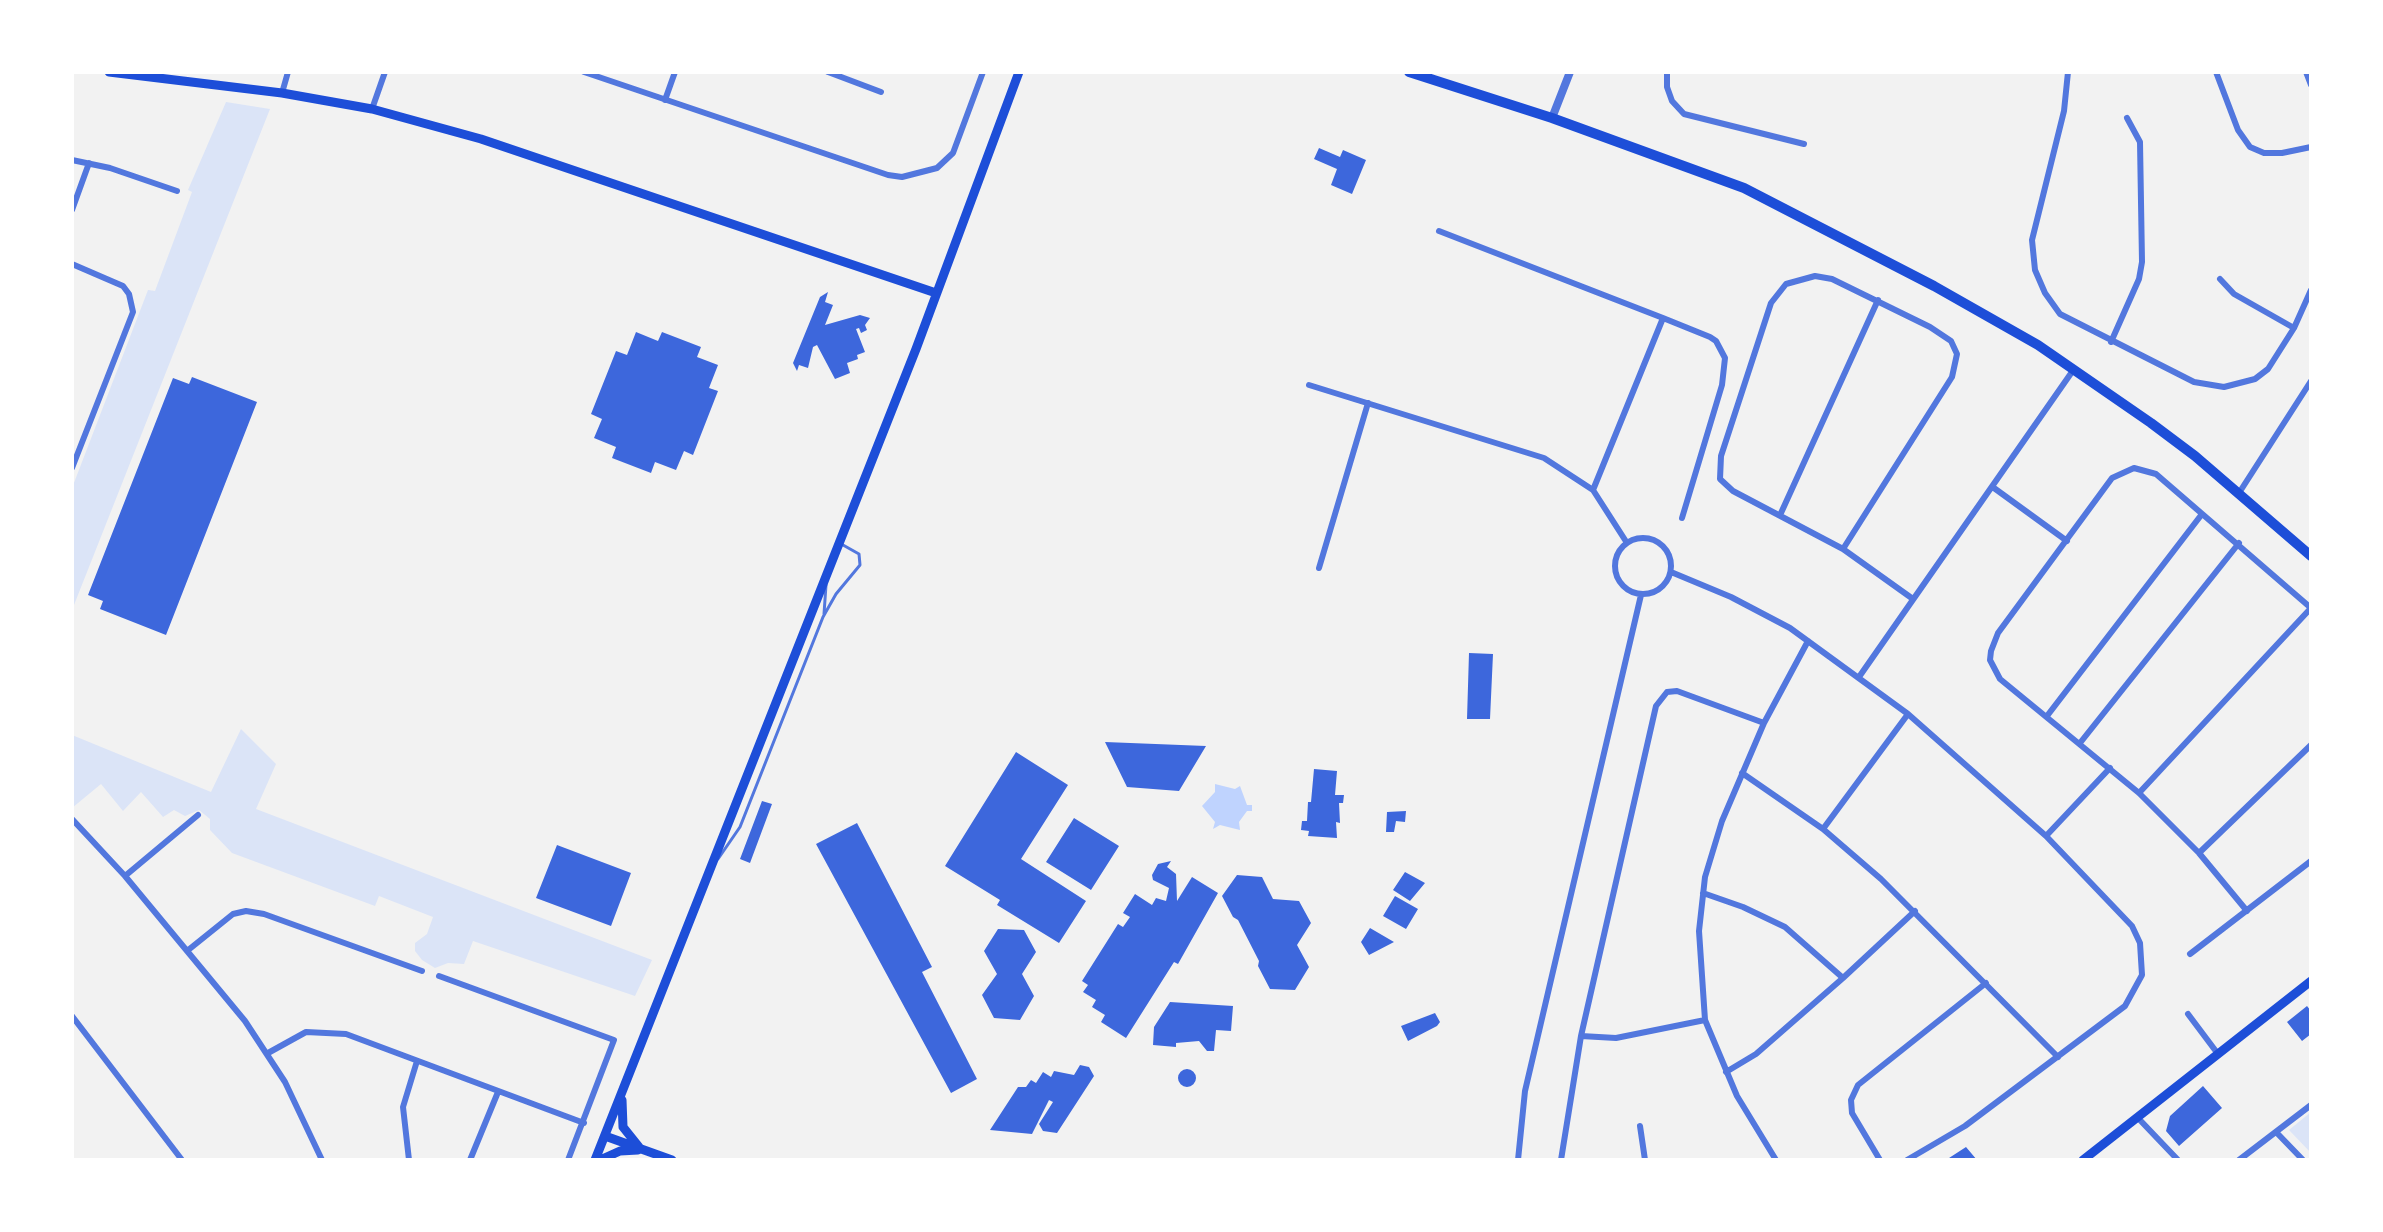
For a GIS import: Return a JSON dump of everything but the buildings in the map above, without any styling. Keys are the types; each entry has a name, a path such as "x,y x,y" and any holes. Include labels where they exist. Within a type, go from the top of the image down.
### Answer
{"main road":[{"path":"109,72 282,93 372,109 481,139 936,293"},
{"path":"598,1160 1019,72"},
{"path":"1409,72 1552,118 1744,188 1795,212 1992,318 2074,369 2184,448 2311,556"},
{"path":"2083,1160 2311,981"},
{"path":"623,1091 623,1127 641,1149"},
{"path":"605,1136 672,1160"},
{"path":"598,1160 620,1151 641,1149"}],"street":[{"path":"282,93 288,72"},
{"path":"372,109 385,72"},
{"path":"584,72 888,175 912,176 937,168 953,153 983,72"},
{"path":"665,100 675,72"},
{"path":"828,72 881,92"},
{"path":"1552,118 1570,72"},
{"path":"1667,72 1667,87 1672,101 1684,114 1804,144"},
{"path":"2068,72 2064,111 2035,222 2032,255 2045,293 2060,314 2194,382 2224,387 2255,379 2268,369 2294,328 2311,290"},
{"path":"2216,72 2238,130 2250,147 2264,153 2282,153 2311,147"},
{"path":"2306,72 2311,85"},
{"path":"2111,342 2139,279 2144,244 2140,142 2135,126 2127,118"},
{"path":"72,160 177,191"},
{"path":"72,210 89,163"},
{"path":"1439,231 1716,341 1725,358 1722,385 1682,518"},
{"path":"72,264 123,286 129,294 133,312 72,468"},
{"path":"1843,549 1952,377 1957,360 1956,347 1946,336 1878,300 1832,279 1815,276 1786,284 1776,293 1767,311 1725,443 1720,479 1733,491 1781,513 1843,549 1913,599"},
{"path":"2220,279 2234,294 2294,328"},
{"path":"1781,513 1878,300"},
{"path":"1593,490 1663,318"},
{"path":"1859,677 1994,488 2074,369"},
{"path":"2239,493 2311,381"},
{"path":"1309,385 1544,458 1593,490 1627,543"},
{"path":"1319,568 1368,403"},
{"path":"2139,793 2311,608 2156,474 2134,468 2112,478 1998,633 1990,660 2000,679 2139,793 2199,853 2247,911"},
{"path":"1994,488 2067,541"},
{"path":"2047,716 2202,514"},
{"path":"1644,538 1661,544 1670,557 1671,572 1664,586 1641,595 1625,588 1616,574 1617,557 1627,543 1644,538"},
{"path":"2080,743 2239,543"},
{"path":"1671,572 1731,597 1808,641 1908,714 2046,836 2132,926 2142,953 2139,985 2125,1006 1965,1126 1907,1160"},
{"path":"1518,1160 1525,1091 1641,595"},
{"path":"1776,1160 1726,1072 1705,1020 1698,953 1703,893 1719,831 1764,723 1808,641"},
{"path":"1561,1160 1581,1036 1652,717 1660,699 1667,692 1684,692 1764,723"},
{"path":"1823,829 1908,714"},
{"path":"2199,853 2311,745"},
{"path":"2046,836 2110,768"},
{"path":"1742,773 1823,829 1915,911 2058,1057"},
{"path":"125,876 198,815"},
{"path":"72,819 125,876 268,1053 322,1160"},
{"path":"2190,954 2311,861"},
{"path":"1703,893 1785,927 1843,978"},
{"path":"187,951 233,914 246,911 264,914 422,971"},
{"path":"1726,1072 1756,1054 1915,911"},
{"path":"439,976 614,1040 568,1160"},
{"path":"1880,1160 1852,1113 1851,1100 1858,1085 1986,983"},
{"path":"2188,1014 2218,1054"},
{"path":"72,1016 182,1160"},
{"path":"1581,1036 1616,1038 1705,1020"},
{"path":"268,1053 306,1032 346,1034 584,1123"},
{"path":"409,1160 403,1107 417,1061"},
{"path":"470,1160 498,1092"},
{"path":"2239,1160 2311,1105"},
{"path":"2138,1118 2178,1160"},
{"path":"1640,1126 1645,1160"},
{"path":"2276,1132 2303,1160"}],"lane":[{"path":"710,868 740,827 823,617 836,594 860,565 856,550 838,544"},
{"path":"823,617 828,568"}],"shaded area":[{"path":"226,102 270,109 72,610 72,488 148,290 155,291 192,192 188,190"},
{"path":"241,729 276,764 256,809 652,960 635,996 473,941 464,964 448,963 435,968 415,951 415,943 427,934 433,917 379,896 375,906 232,853 210,830 210,819 199,810 185,816 174,810 163,817 141,792 123,811 101,784 72,808 72,735 211,792"},
{"path":"2311,1112 2311,1153 2289,1130"}],"water":[{"path":"1215,784 1235,789 1240,786 1247,805 1252,805 1252,811 1247,811 1239,822 1240,830 1220,825 1213,829 1215,822 1202,806 1215,792"}]}
